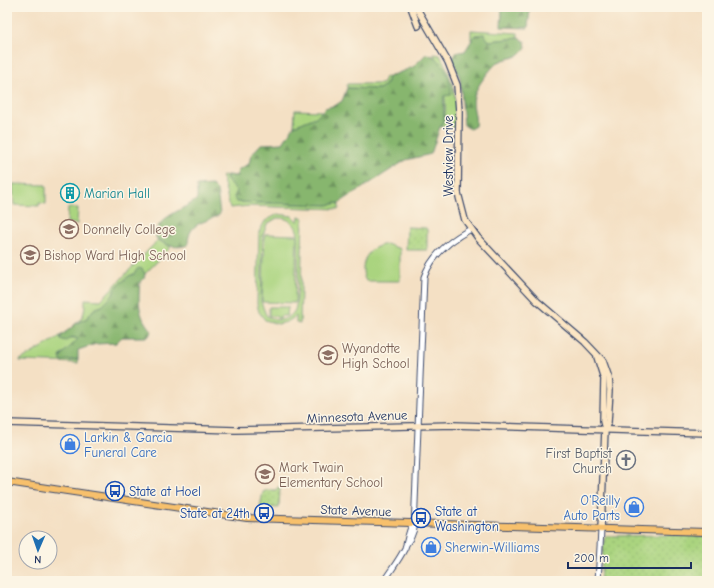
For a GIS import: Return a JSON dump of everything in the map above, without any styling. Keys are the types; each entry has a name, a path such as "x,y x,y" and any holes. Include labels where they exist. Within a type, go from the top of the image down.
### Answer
{"main road":[{"path":"411,7 418,26"},
{"name":"Westview Drive","path":"416,7 448,62 457,84 460,111 458,193 461,210 471,229 537,301 585,342 597,357 604,379 603,422 605,429 601,530"},
{"name":"Minnesota Avenue","path":"7,423 234,430 418,426 605,429 707,433"},
{"name":"State Avenue","path":"7,482 247,518 601,530 707,532"}],"street":[{"path":"385,580 400,558 413,524 424,277 433,258 453,240 471,229"},
{"path":"598,581 601,530"}],"green space":[{"path":"502,7 530,7 528,28 501,27"},
{"path":"471,30 518,33 518,38 489,41 475,35 471,40"},
{"path":"484,34 489,41 518,38 525,41 526,47 516,56 497,63 480,83 473,100 475,126 470,129 464,125 460,78 453,60 455,53 465,51 475,35"},
{"path":"426,54 432,55 441,63 448,76 451,89 451,95 444,96 444,121 440,127 431,154 406,160 339,203 327,205 236,202 234,197 237,191 226,179 228,175 236,176 239,169 249,164 251,155 261,144 283,143 294,126 318,116 325,108 336,105 342,101 347,88 379,89 386,85 388,77 413,67"},
{"path":"434,54 440,55 449,73 454,90 456,127 440,127 444,119 445,101 442,81"},
{"path":"385,77 388,77 386,85 379,89 347,88 347,84 382,84"},
{"path":"295,110 322,111 319,116 294,126"},
{"path":"228,175 226,179 237,191 236,202 327,205 339,203 339,209 249,206 230,208 222,176"},
{"path":"13,184 46,185 46,204 39,203 39,206 14,205"},
{"path":"212,185 217,190 220,214 194,227 189,237 188,245 175,247 156,238 156,231 164,219 197,199 197,186"},
{"path":"68,208 78,208 77,224 67,223"},
{"path":"278,214 292,216 298,222 299,217 303,217 300,324 296,323 296,316 287,322 278,324 265,320 259,312 257,304 259,232 265,221","holes":["277,218 291,222 297,231 298,285 295,310 286,319 278,320 270,318 266,315 261,302 263,235 267,224"]},
{"path":"407,227 426,228 427,250 406,250"},
{"path":"265,234 297,235 295,303 262,302"},
{"path":"158,240 171,247 145,274 142,269 138,269 134,274 129,276 115,288 113,295 102,306 94,309 87,318 77,323 83,315 85,299 101,300"},
{"path":"387,244 400,249 400,281 366,281 363,266 366,257 373,249"},
{"path":"138,268 142,269 145,274 144,279 140,282 139,302 144,320 152,331 148,337 122,337 116,343 96,344 78,350 78,359 61,361 60,357 78,339 72,337 66,341 60,339 61,336 77,323 87,318 94,309 102,306 113,295 115,288 129,276 134,274"},
{"path":"269,307 288,307 287,316 280,316 280,318 277,318 276,316 269,316"},
{"path":"69,329 61,336 79,339 60,356 71,361 78,359 78,363 20,361 53,341"},
{"path":"280,487 279,508 260,507 263,492 267,490 276,490"},
{"path":"606,536 707,536 707,581 600,581 604,540"}],"place":[{"name":"Marian Hall","path":"70,193"},
{"name":"Donnelly College","path":"69,229"},
{"name":"Bishop Ward High School","path":"30,255"},
{"name":"Wyandotte High School","path":"328,355"},
{"name":"Larkin & Garcia Funeral Care","path":"70,444"},
{"name":"First Baptist Church","path":"626,460"},
{"name":"Mark Twain Elementary School","path":"265,474"},
{"name":"State at Hoel","path":"115,491"},
{"name":"O'Reilly Auto Parts","path":"634,507"},
{"name":"State at 24th","path":"264,513"},
{"name":"State at Washington","path":"421,518"},
{"name":"Sherwin-Williams","path":"431,547"}]}
